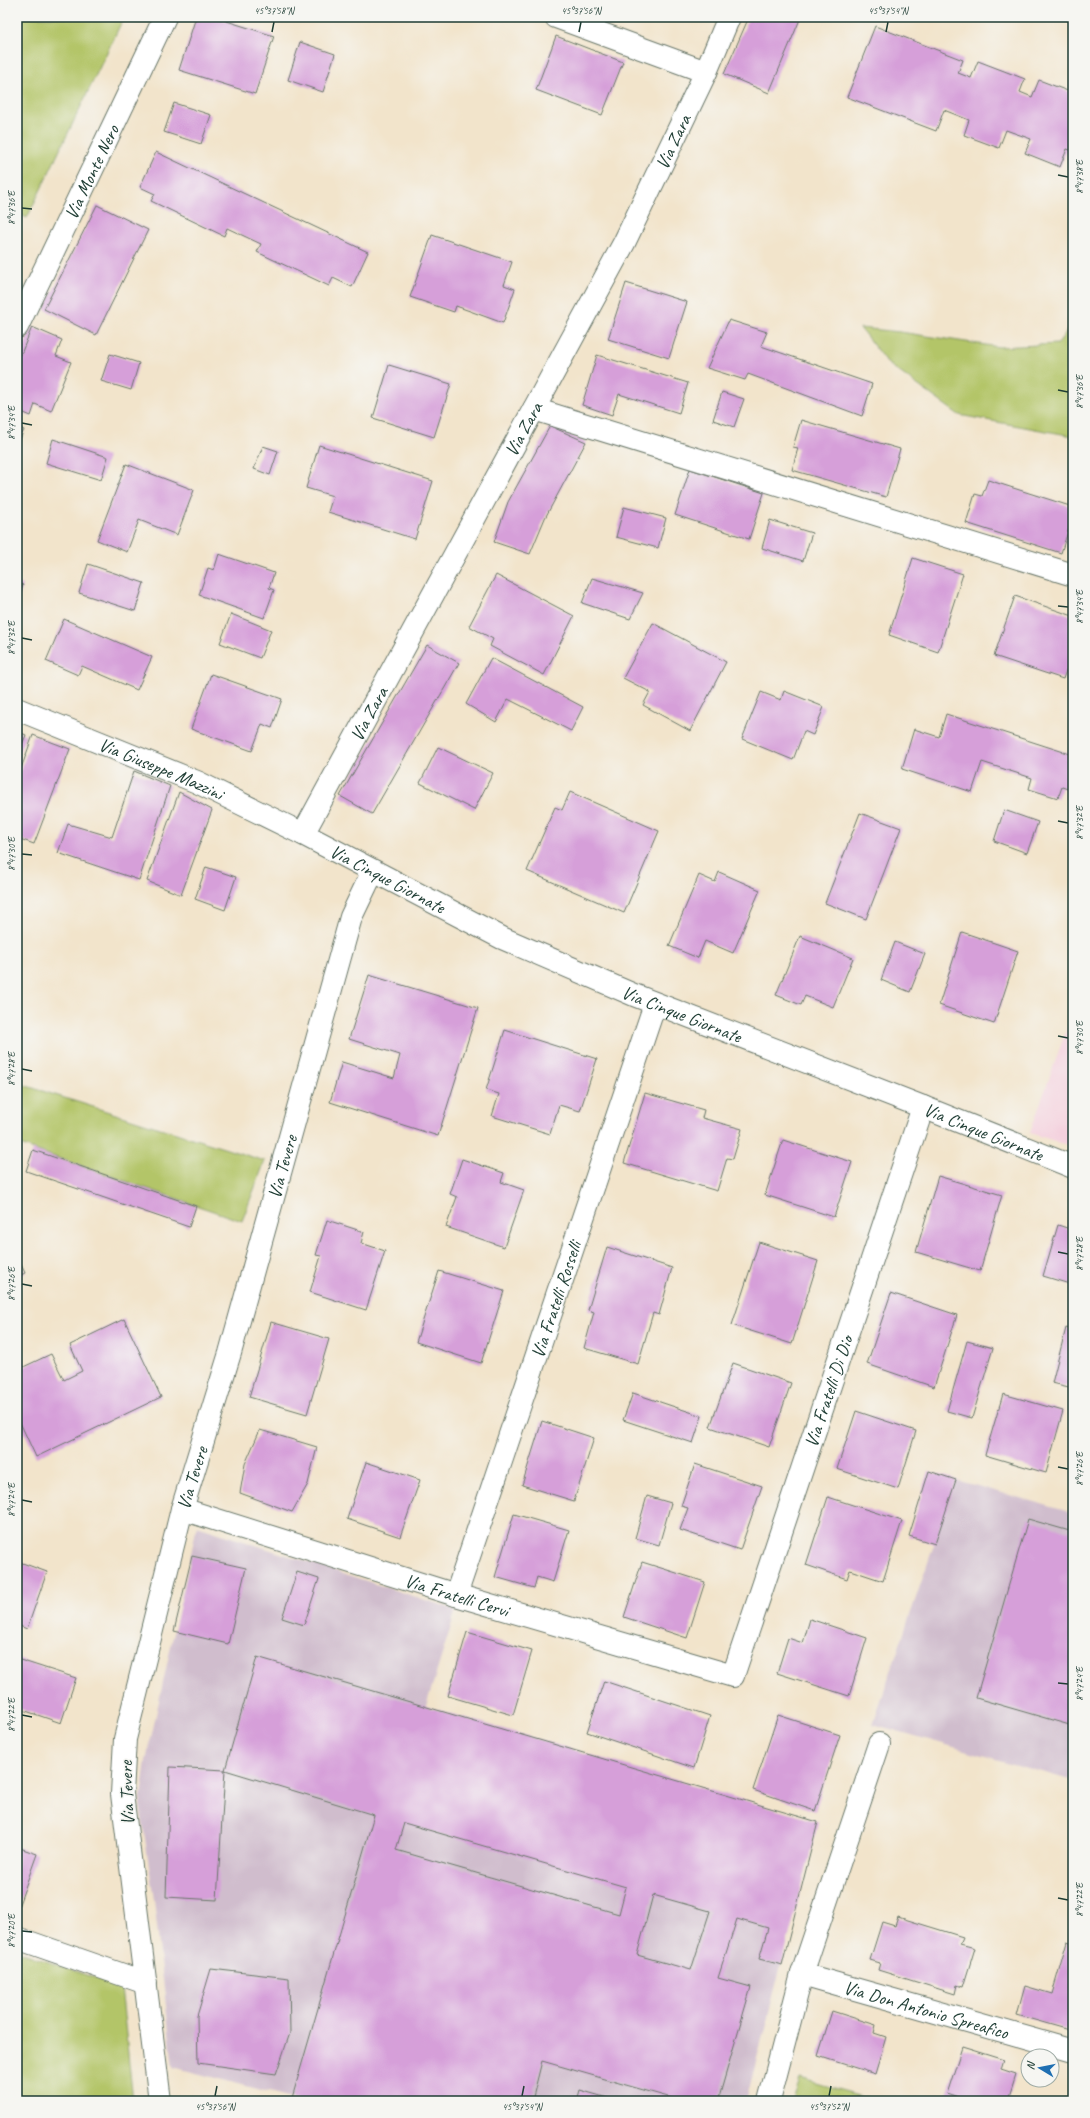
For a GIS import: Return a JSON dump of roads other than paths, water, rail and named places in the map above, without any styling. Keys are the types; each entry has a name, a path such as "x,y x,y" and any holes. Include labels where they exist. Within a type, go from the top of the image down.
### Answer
{"street":[{"name":"Via Monte Nero","path":"17,327 165,17"},
{"path":"556,17 706,72"},
{"name":"Via Zara","path":"304,834 624,243 706,72 729,17"},
{"path":"534,409 1070,574"},
{"name":"Via Giuseppe Mazzini","path":"17,709 197,782 304,834"},
{"name":"Via Cinque Giornate","path":"304,834 502,938 655,1004 923,1107 1073,1167"},
{"name":"Via Tevere","path":"160,2101 122,1794 124,1739 182,1509 230,1354 351,917 373,871"},
{"name":"Via Fratelli Rosselli","path":"456,1595 655,1004"},
{"name":"Via Fratelli Di Dio","path":"733,1676 923,1107"},
{"name":"Via Fratelli Cervi","path":"182,1509 456,1595 733,1676"},
{"path":"769,2101 802,1974 879,1744"},
{"path":"17,1938 146,1983"},
{"name":"Via Don Antonio Spreafico","path":"802,1974 1073,2051"}]}
